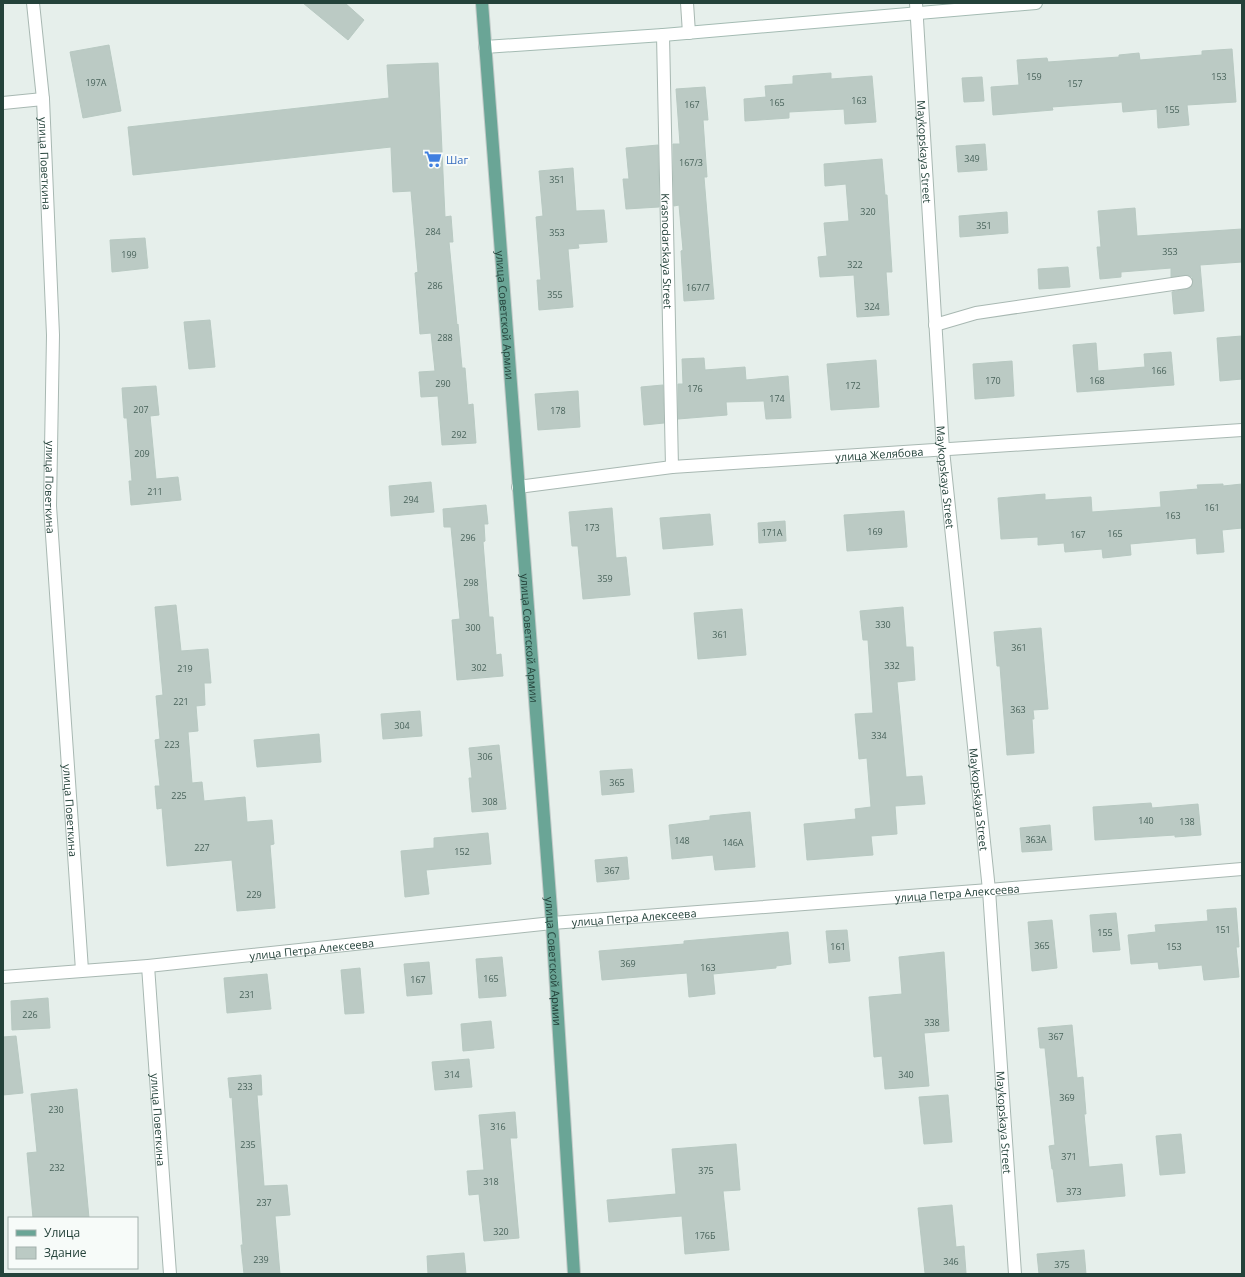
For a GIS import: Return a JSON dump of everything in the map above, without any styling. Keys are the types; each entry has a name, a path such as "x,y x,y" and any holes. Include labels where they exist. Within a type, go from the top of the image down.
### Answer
{"main road":[{"name":"улица Советской Армии","path":"482,3 552,923 574,1274"}],"street":[{"name":"улица Поветкина","path":"33,3 43,99 54,335 50,506 82,970"},
{"path":"687,3 689,33"},
{"path":"485,47 689,33 916,8 1036,3"},
{"name":"Maykopskaya Street","path":"916,8 943,450 989,890 1015,1274"},
{"name":"Krasnodarskaya Street","path":"664,35 672,466"},
{"path":"3,103 43,99"},
{"path":"935,324 976,312 1186,282"},
{"name":"улица Желябова","path":"518,487 672,466 1242,430"},
{"name":"улица Петра Алексеева","path":"3,977 148,966 552,923 1242,870"},
{"name":"улица Поветкина","path":"148,966 170,1274"}],"building":[{"path":"303,3 345,3 364,20 348,40"},
{"path":"109,45 121,111 83,118 70,52"},
{"path":"1232,49 1236,102 1187,105 1189,125 1158,128 1157,109 1123,112 1122,102 1052,107 1053,110 993,115 991,87 1019,85 1017,60 1047,58 1048,62 1119,57 1119,55 1139,53 1140,60 1202,55 1202,51"},
{"path":"438,63 445,217 451,216 453,242 449,242 457,325 458,324 462,368 465,368 468,405 473,404 476,443 442,445 438,396 421,397 419,372 435,371 431,333 420,334 415,273 418,272 411,191 393,192 391,147 133,175 128,127 389,98 387,65"},
{"path":"831,73 831,79 872,76 876,122 845,124 844,109 789,112 789,118 745,121 744,99 766,97 765,86 793,84 793,76"},
{"path":"982,77 984,101 964,102 962,78"},
{"path":"705,87 708,120 703,120 707,177 704,177 714,299 684,301 681,251 683,250 679,205 674,206 673,144 680,144 676,89"},
{"path":"985,144 987,170 958,172 956,146"},
{"path":"658,145 659,207 626,209 623,179 629,179 626,148"},
{"path":"882,159 885,195 887,195 892,272 886,272 889,315 857,317 854,275 820,277 818,257 827,256 824,223 849,221 846,184 825,186 824,164"},
{"path":"573,168 576,211 604,210 607,242 578,244 579,248 568,249 573,307 539,310 537,280 541,280 536,217 543,216 539,171"},
{"path":"1135,208 1137,236 1242,229 1242,262 1200,265 1204,311 1174,314 1172,292 1190,288 1193,281 1192,277 1188,275 1171,277 1171,268 1121,272 1121,277 1100,279 1097,247 1101,247 1098,211"},
{"path":"1007,212 1008,233 960,237 959,216"},
{"path":"145,238 148,268 112,272 110,240"},
{"path":"1068,267 1070,287 1039,289 1038,269"},
{"path":"210,320 215,367 189,369 184,322"},
{"path":"1242,336 1242,379 1220,381 1217,338"},
{"path":"1096,343 1098,371 1145,367 1144,354 1171,352 1174,385 1077,392 1073,345"},
{"path":"704,358 705,370 745,367 746,380 788,376 791,418 766,419 764,401 726,402 727,415 678,419 678,384 683,384 682,359"},
{"path":"876,360 879,407 831,410 827,364"},
{"path":"1012,361 1014,396 975,399 973,364"},
{"path":"663,385 664,423 644,425 641,387"},
{"path":"156,386 159,415 150,416 156,479 178,477 181,500 131,505 129,481 132,481 127,418 124,418 122,388"},
{"path":"578,391 580,427 538,430 535,394"},
{"path":"431,482 434,512 391,516 389,486"},
{"path":"1223,484 1223,486 1242,484 1242,528 1222,530 1224,552 1197,554 1196,538 1130,544 1131,555 1103,558 1102,549 1065,552 1064,543 1038,545 1038,537 1001,539 998,498 1045,494 1045,500 1091,497 1092,512 1161,507 1160,492 1198,489 1197,485"},
{"path":"486,505 488,524 484,524 485,541 483,542 489,617 493,617 496,655 501,654 503,676 457,680 452,620 460,619 451,527 444,527 443,509"},
{"path":"612,508 616,558 626,557 630,595 583,599 578,546 572,546 569,512"},
{"path":"904,511 907,547 847,551 844,515"},
{"path":"710,514 713,545 663,549 660,518"},
{"path":"785,521 786,541 759,543 758,523"},
{"path":"176,605 181,651 208,649 211,683 204,683 205,705 196,706 198,731 188,732 192,783 202,782 204,801 245,797 247,822 272,820 274,844 270,845 275,908 237,911 232,860 167,866 162,808 157,809 155,786 160,786 155,740 160,739 156,696 163,695 155,607"},
{"path":"903,607 906,647 913,647 915,680 897,682 906,777 922,776 925,804 895,806 897,834 871,836 873,855 807,860 804,824 856,819 855,809 871,807 867,758 859,759 855,714 873,713 868,640 863,640 860,611"},
{"path":"742,609 746,655 698,659 694,613"},
{"path":"1041,628 1048,709 1033,710 1034,719 1032,719 1034,753 1007,755 1000,666 997,666 994,632"},
{"path":"420,711 422,736 383,739 381,714"},
{"path":"319,734 321,762 257,767 254,740"},
{"path":"499,745 506,809 472,812 469,778 472,778 469,748"},
{"path":"632,769 634,792 602,795 600,771"},
{"path":"1151,803 1152,808 1198,804 1201,835 1175,837 1175,835 1095,840 1093,807"},
{"path":"750,812 755,867 715,870 713,855 672,859 669,825 710,820 710,816"},
{"path":"1050,825 1052,850 1022,852 1020,828"},
{"path":"488,833 491,864 426,870 429,894 405,897 401,851 434,848 434,838"},
{"path":"627,857 629,879 597,882 595,860"},
{"path":"1236,908 1239,947 1236,947 1239,977 1204,980 1202,965 1159,969 1158,962 1131,964 1128,935 1156,932 1155,925 1208,921 1207,910"},
{"path":"1116,913 1120,950 1093,952 1090,915"},
{"path":"1052,920 1057,968 1032,971 1028,922"},
{"path":"847,930 850,961 829,963 826,931"},
{"path":"788,932 791,964 776,966 776,968 713,974 715,994 689,997 687,973 602,980 599,951 684,944 684,941"},
{"path":"944,952 949,1031 924,1033 929,1086 885,1089 882,1056 874,1057 869,997 902,994 899,957"},
{"path":"502,957 506,996 479,998 476,959"},
{"path":"429,962 432,994 407,996 404,964"},
{"path":"360,968 364,1013 345,1014 341,970"},
{"path":"267,974 271,1009 227,1013 224,978"},
{"path":"48,998 50,1028 12,1030 11,1001"},
{"path":"491,1021 494,1048 463,1051 461,1024"},
{"path":"1072,1025 1077,1078 1083,1077 1086,1114 1084,1114 1089,1167 1122,1164 1125,1196 1057,1202 1049,1146 1055,1145 1045,1048 1040,1048 1038,1028"},
{"path":"16,1036 23,1093 3,1095 3,1037"},
{"path":"469,1059 472,1087 435,1090 432,1062"},
{"path":"261,1075 262,1095 257,1095 264,1186 287,1185 290,1215 275,1216 280,1274 244,1274 241,1245 243,1245 232,1097 230,1098 228,1078"},
{"path":"77,1089 89,1217 33,1217 27,1153 37,1152 31,1094"},
{"path":"948,1095 952,1142 924,1144 919,1097"},
{"path":"515,1112 517,1138 510,1138 519,1238 484,1241 479,1194 469,1195 467,1171 484,1170 479,1115"},
{"path":"1181,1134 1185,1173 1160,1175 1156,1136"},
{"path":"736,1144 740,1190 723,1191 729,1250 685,1254 682,1216 609,1222 607,1200 676,1194 672,1149"},
{"path":"952,1205 956,1247 964,1246 966,1273 925,1273 918,1208"},
{"path":"1084,1250 1086,1274 1039,1274 1037,1254"},
{"path":"464,1253 466,1274 428,1274 427,1256"}],"place":[{"name":"Шаг","path":"433,159"}]}
